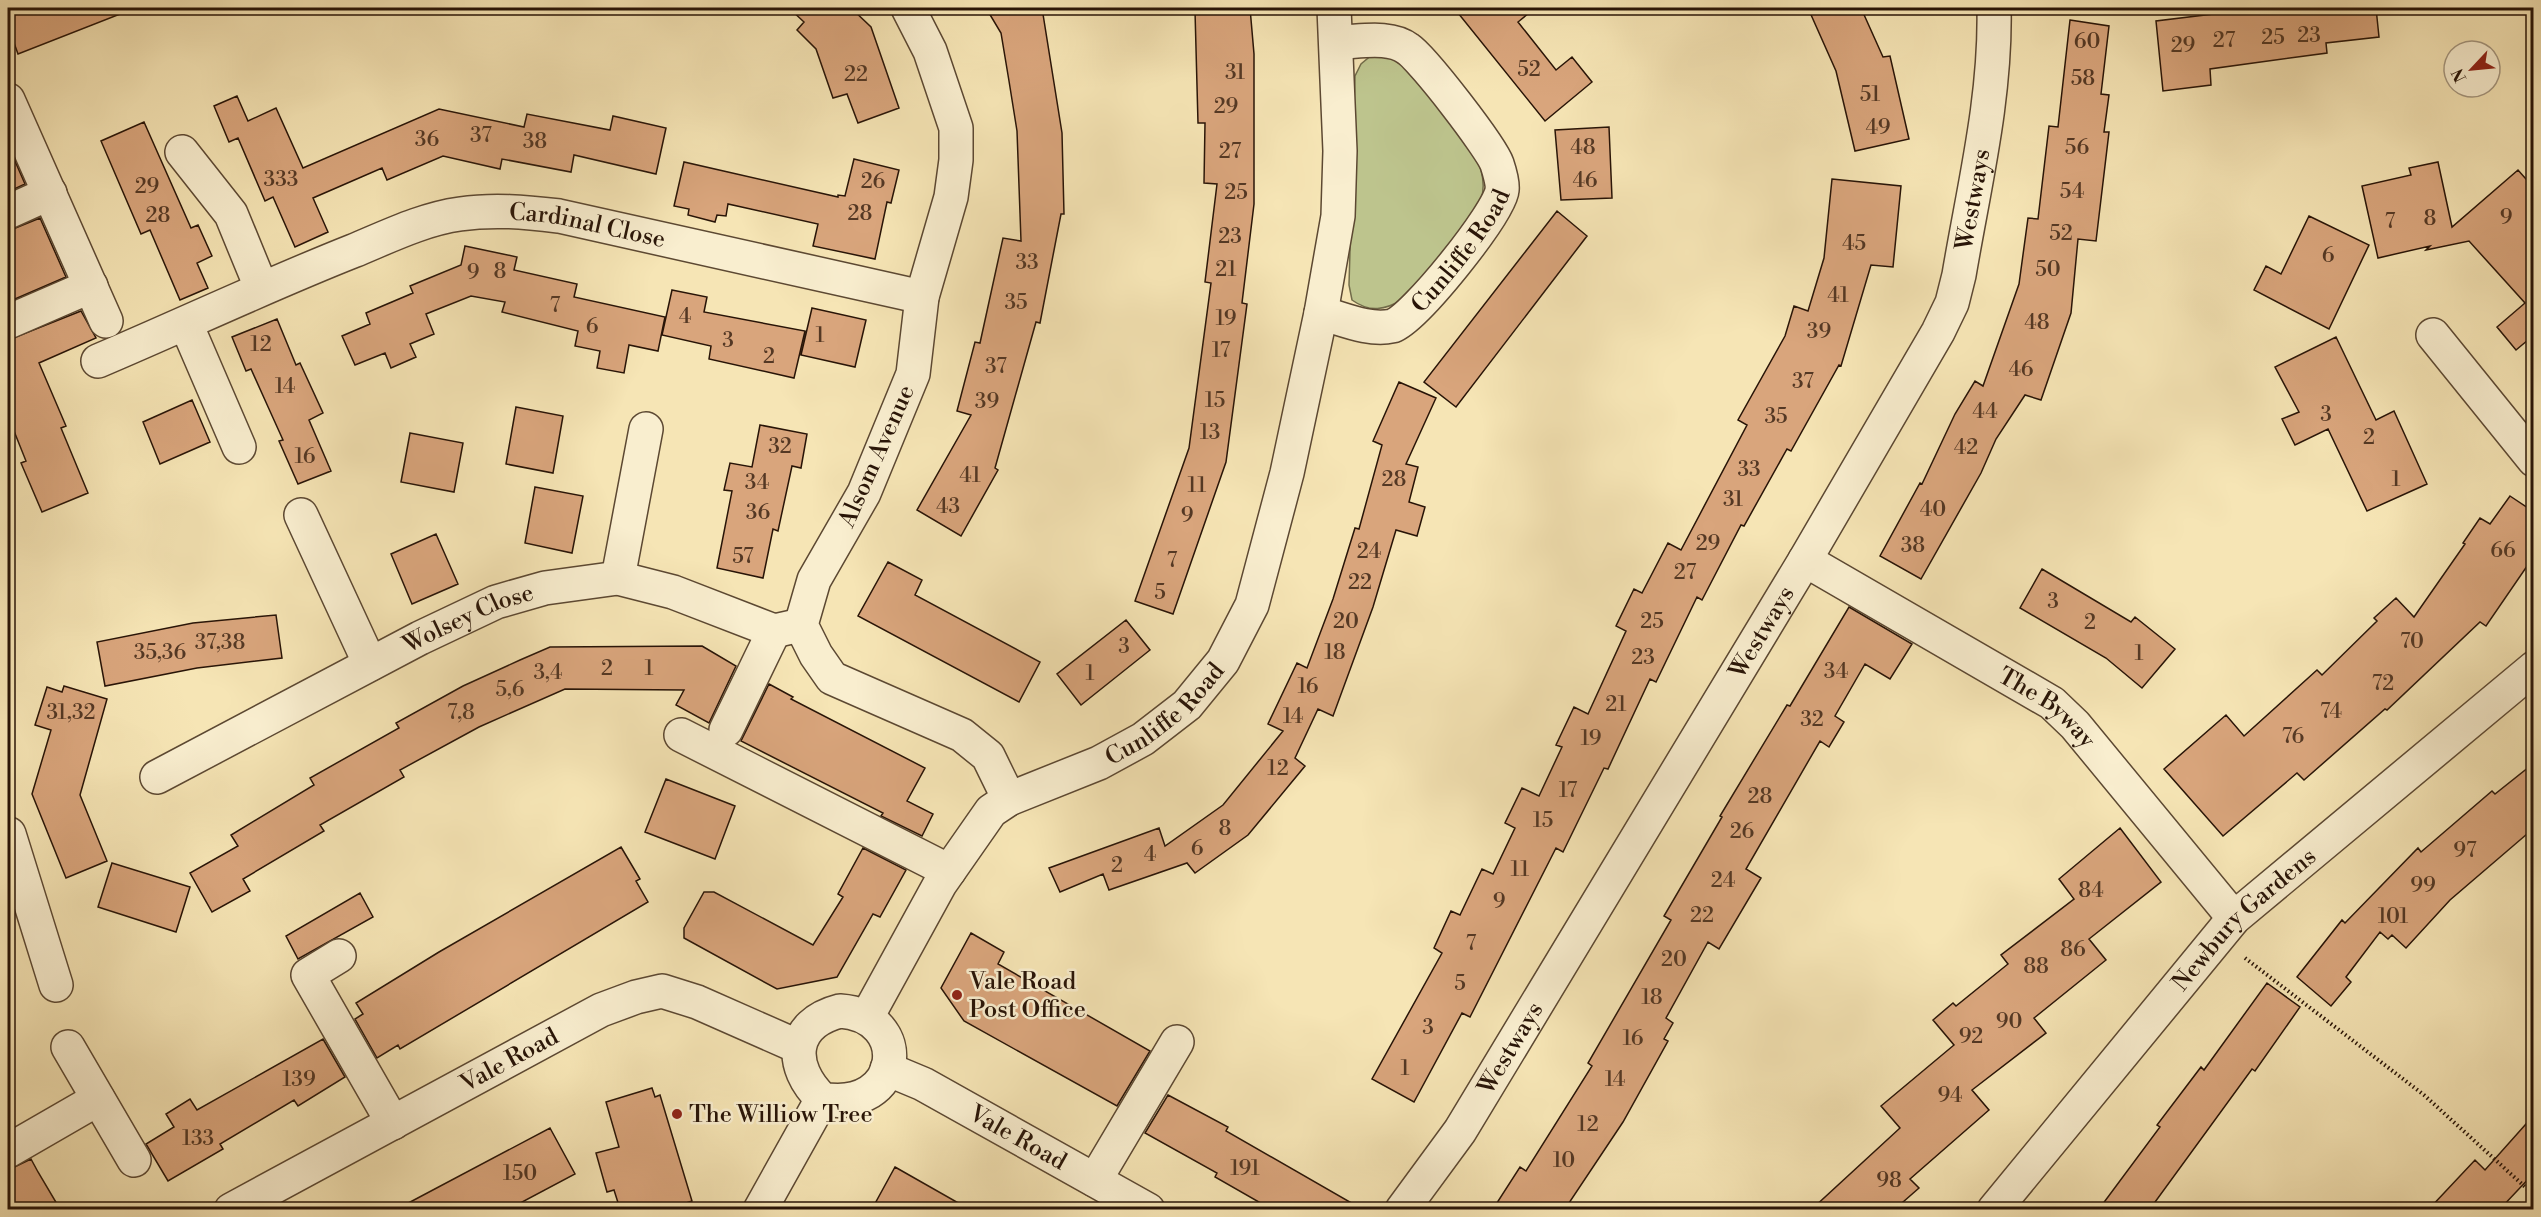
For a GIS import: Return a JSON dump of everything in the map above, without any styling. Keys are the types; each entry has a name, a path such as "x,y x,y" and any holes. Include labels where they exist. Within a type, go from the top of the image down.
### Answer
{"street":[{"name":"Alsom Avenue","path":"726,730 788,628 864,493 913,374 922,297 951,197 956,160 956,128 930,51 908,8"},
{"name":"Cunliffe Road","path":"867,1017 949,871 991,811 1009,799 1099,763 1143,739 1187,705 1223,661 1252,605 1287,472 1321,314 1338,216 1337,42 1334,8"},
{"name":"Westways","path":"1402,1209 1460,1131 1804,560 1938,332 1952,303 1989,100 1995,54 1994,8"},
{"name":"Cunliffe Road","path":"1321,314 1374,327 1394,326 1409,316 1438,285 1492,214 1502,191 1497,163 1426,66 1407,48 1389,41 1337,42"},
{"path":"10,111 50,194 105,321"},
{"path":"182,152 231,214 261,287"},
{"path":"8,212 50,194"},
{"name":"Cardinal Close","path":"98,361 186,324 261,287 422,224 457,214 501,209 559,216 922,297"},
{"path":"8,322 90,286"},
{"path":"186,324 239,447"},
{"path":"2433,335 2534,460"},
{"path":"618,578 646,429"},
{"path":"301,515 370,664"},
{"name":"The Byway","path":"1804,560 2052,703 2075,725 2226,928"},
{"name":"Wolsey Close","path":"157,777 370,664 496,602 544,588 618,578 673,592 788,628"},
{"path":"788,628 816,655 832,678 962,735 988,756 1009,799"},
{"name":"Newbury Gardens","path":"1994,1209 2226,928 2534,668"},
{"path":"681,735 949,871"},
{"path":"9,834 17,890 56,985"},
{"path":"339,956 308,975 393,1124"},
{"name":"Vale Road","path":"231,1209 393,1124 601,1010 636,997 662,991 697,1002 799,1047"},
{"path":"840,1011 867,1017 884,1035 888,1047 887,1069 878,1086 865,1096 850,1101 822,1099 803,1077 799,1047 813,1023 826,1015 840,1011"},
{"path":"1095,1180 1177,1042"},
{"path":"68,1047 134,1160"},
{"name":"Vale Road","path":"887,1069 923,1084 1148,1209"},
{"path":"760,1209 822,1099"},
{"path":"8,1151 98,1100"}],"path":[{"path":"2226,928 2424,1095 2534,1195"}],"green space":[{"path":"1373,54 1386,54 1405,63 1475,154 1483,182 1481,199 1476,210 1446,250 1404,299 1384,308 1365,307 1352,300 1349,285 1355,76 1361,64"}],"building":[{"path":"8,8 133,9 18,54 8,26"},
{"path":"789,8 851,8 871,27 899,108 858,123 847,94 833,98 816,49 797,30 804,22"},
{"path":"986,8 1042,8 1062,133 1064,214 1061,214 1040,323 1036,322 995,468 998,470 961,536 917,510 971,415 957,411 975,342 980,343 1003,238 1021,241 1017,131 1001,33"},
{"path":"1211,8 1250,8 1254,54 1254,204 1242,303 1247,304 1226,462 1173,614 1135,601 1189,448 1211,283 1205,282 1217,184 1204,183 1205,123 1198,123 1195,11 1212,10"},
{"path":"1454,8 1535,8 1518,22 1556,70 1572,57 1592,82 1545,121"},
{"path":"1808,8 1861,8 1883,57 1890,56 1909,139 1855,151 1836,71"},
{"path":"2263,8 2376,8 2379,37 2326,43 2327,53 2210,69 2211,85 2163,91 2156,21"},
{"path":"2070,20 2109,26 2101,94 2109,95 2104,132 2109,132 2096,241 2078,239 2071,313 2041,400 2025,395 1996,439 1981,473 1921,579 1880,556 1920,483 1922,484 1955,414 1975,381 1983,386 2019,284 2028,218 2038,219 2049,126 2058,127"},
{"path":"237,96 248,121 276,108 303,168 439,109 524,127 527,114 610,130 613,116 666,128 656,174 574,155 571,172 502,159 500,169 443,156 387,180 382,168 313,198 328,232 295,247 273,197 265,201 238,138 229,142 214,106"},
{"path":"144,122 191,228 198,225 212,256 197,263 208,288 180,300 150,230 141,234 101,141"},
{"path":"1609,127 1612,198 1561,200 1555,130"},
{"path":"8,145 25,184 8,192"},
{"path":"854,159 899,170 891,203 887,202 875,259 813,246 818,224 728,204 726,216 717,215 715,222 688,215 689,209 674,206 684,162 838,197 838,195 845,196"},
{"path":"2438,162 2452,227 2518,170 2534,188 2534,335 2516,350 2497,327 2525,303 2469,241 2426,250 2430,246 2378,258 2362,186 2411,175 2409,168"},
{"path":"1832,179 1901,186 1893,267 1871,265 1841,366 1839,365 1791,451 1787,449 1744,526 1741,525 1702,600 1697,597 1656,682 1650,679 1608,769 1604,768 1563,852 1556,848 1470,1017 1462,1013 1414,1102 1372,1079 1442,953 1434,948 1451,911 1460,915 1482,869 1493,874 1515,828 1505,823 1522,788 1539,796 1562,747 1556,745 1574,707 1588,714 1626,631 1616,626 1634,589 1642,593 1668,543 1681,550 1747,425 1738,420 1785,336 1794,306 1808,311 1824,258"},
{"path":"1557,211 1587,236 1456,407 1424,382"},
{"path":"2309,216 2369,245 2329,329 2254,290 2266,266 2281,274"},
{"path":"40,218 66,277 8,302 8,231"},
{"path":"465,246 517,257 514,270 577,284 574,297 665,317 658,351 629,345 624,373 597,368 600,351 575,346 578,331 502,312 505,302 471,296 426,314 434,334 410,344 416,357 391,368 385,353 355,365 342,336 370,324 366,313 413,293 410,286 461,265"},
{"path":"672,290 707,297 704,312 805,331 794,378 709,359 711,346 662,335"},
{"path":"812,308 866,320 855,367 801,355"},
{"path":"81,311 96,338 39,363 66,426 61,428 88,493 42,512 21,463 26,461 8,416 8,340"},
{"path":"277,319 296,365 300,363 323,413 309,420 331,471 298,484 279,441 283,440 251,369 246,371 232,337"},
{"path":"2336,337 2376,420 2394,411 2427,484 2367,511 2328,429 2295,445 2282,419 2299,412 2275,367"},
{"path":"1399,382 1436,398 1406,464 1418,467 1409,502 1425,507 1417,536 1396,530 1373,607 1333,716 1318,709 1295,758 1305,766 1248,835 1195,873 1187,863 1109,890 1103,874 1060,892 1049,868 1159,828 1165,846 1223,805 1283,731 1268,724 1297,663 1307,668 1333,599 1355,528 1359,529 1382,445 1373,441"},
{"path":"192,400 210,442 160,464 143,422"},
{"path":"516,407 563,416 553,473 506,464"},
{"path":"760,425 807,434 801,468 792,466 778,531 773,529 763,578 717,568 732,491 724,490 730,463 752,467"},
{"path":"410,433 463,443 454,492 401,482"},
{"path":"535,487 583,496 572,553 525,543"},
{"path":"2510,496 2534,512 2534,556 2486,626 2480,622 2387,710 2385,709 2304,780 2297,773 2223,836 2164,769 2226,715 2244,736 2317,670 2322,675 2377,621 2374,618 2396,598 2414,617 2465,544 2463,543 2480,518 2490,524"},
{"path":"436,534 458,584 412,604 391,554"},
{"path":"888,562 922,580 915,595 1040,662 1019,702 858,616"},
{"path":"2042,569 2131,622 2135,617 2175,649 2142,688 2106,658 2020,608"},
{"path":"1849,607 1912,644 1890,679 1865,664 1835,716 1844,722 1829,747 1820,741 1746,869 1761,878 1719,949 1708,942 1666,1018 1673,1023 1664,1039 1668,1041 1623,1122 1565,1209 1493,1209 1520,1167 1526,1171 1592,1066 1588,1063 1671,920 1664,916 1722,817 1720,816"},
{"path":"276,615 282,658 197,668 105,686 97,642 193,623"},
{"path":"1126,620 1150,650 1081,705 1057,674"},
{"path":"702,646 736,666 709,723 676,705 684,690 565,689 479,727 400,770 404,777 320,825 324,831 243,879 250,891 212,912 190,873 238,846 231,835 314,785 310,778 399,728 396,723 463,686 520,660 550,647"},
{"path":"769,684 793,697 791,699 925,768 907,801 933,814 922,836 881,816 883,813 741,741"},
{"path":"64,686 107,699 80,795 107,861 66,878 32,794 51,730 35,725 47,687 62,692"},
{"path":"2534,763 2534,828 2450,900 2406,948 2392,935 2388,939 2380,932 2346,977 2351,982 2331,1006 2297,977 2342,920 2345,923 2418,848 2421,852 2492,791 2495,794"},
{"path":"666,779 735,806 715,859 645,832"},
{"path":"2120,828 2161,882 2089,939 2106,960 2034,1018 2046,1033 1972,1090 1989,1110 1910,1179 1919,1188 1895,1209 1812,1209 1900,1128 1881,1106 1954,1045 1933,1020 1953,1003 1956,1006 2008,964 2001,955 2074,899 2059,879"},
{"path":"621,847 640,879 636,881 648,902 400,1049 398,1045 377,1058 355,1019 363,1014 356,1003 439,952"},
{"path":"863,848 906,870 880,917 873,914 837,977 777,989 684,938 684,928 704,892 714,892 813,945 843,897 838,894"},
{"path":"112,863 190,887 176,932 98,907"},
{"path":"360,893 373,917 298,959 286,936"},
{"path":"971,933 1004,952 998,964 1150,1051 1117,1106 964,1021 941,988"},
{"path":"2267,983 2300,1007 2255,1071 2252,1069 2150,1209 2099,1209 2160,1127 2157,1125 2201,1067 2204,1070"},
{"path":"323,1039 345,1077 298,1106 294,1100 220,1144 223,1149 168,1181 146,1144 174,1127 166,1114 190,1099 197,1110"},
{"path":"652,1088 655,1097 660,1095 692,1201 686,1203 688,1209 620,1209 614,1190 607,1192 596,1153 619,1147 606,1102"},
{"path":"1168,1095 1228,1127 1226,1131 1362,1209 1271,1209 1215,1177 1217,1173 1145,1133"},
{"path":"2534,1115 2534,1173 2500,1209 2429,1209 2475,1160 2485,1170"},
{"path":"550,1128 575,1174 509,1209 397,1209"},
{"path":"31,1159 60,1209 8,1209 8,1170"},
{"path":"895,1167 969,1209 872,1209"}],"place":[{"name":"Vale Road Post Office","path":"957,995"},
{"name":"The Williow Tree","path":"677,1114"}]}
